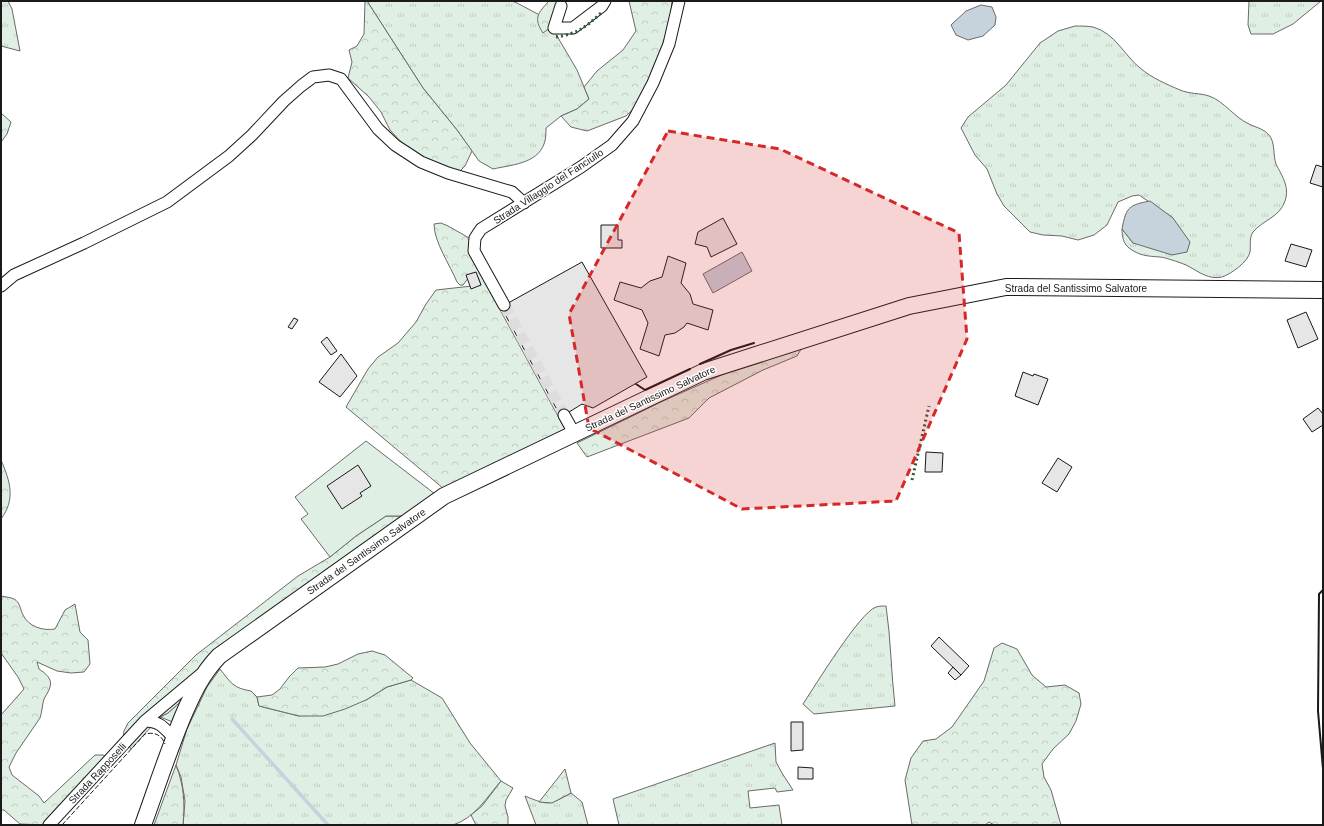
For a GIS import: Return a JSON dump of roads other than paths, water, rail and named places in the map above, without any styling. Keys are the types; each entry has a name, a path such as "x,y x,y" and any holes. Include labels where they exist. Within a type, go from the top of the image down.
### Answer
{"street":[{"path":"561,6 554,28 573,28 602,6 605,1"},
{"name":"Strada Villaggio del Fanciullo","path":"504,306 474,251 475,238 481,229 581,167 612,145 633,121 654,83 669,44 679,1"},
{"path":"1,286 14,275 84,243 167,202 229,156 252,135 284,101 314,77 329,75 341,79 378,129 395,145 421,162 448,173 512,192 524,203"},
{"name":"Strada del Santissimo Salvatore","path":"143,825 174,738 195,690 207,669 218,656 444,496 703,372 908,306 998,288 1323,290"},
{"path":"564,414 574,433"},
{"name":"Strada Rapposelli","path":"49,825 145,721 207,669"},
{"path":"145,721 153,721 158,723 174,738"}],"waterway":[{"path":"232,719 328,825"}],"tunnel":[{"path":"504,305 564,415"}]}
